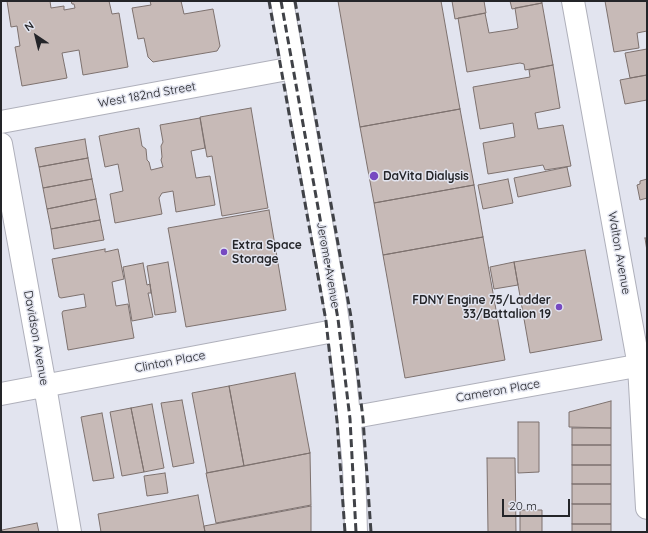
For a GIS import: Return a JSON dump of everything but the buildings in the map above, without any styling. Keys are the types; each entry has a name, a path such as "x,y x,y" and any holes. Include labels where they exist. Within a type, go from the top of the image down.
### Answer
{"street":[{"name":"Jerome Avenue","path":"282,1 339,330 354,467 356,532"},
{"name":"Walton Avenue","path":"573,1 643,365 647,508"},
{"name":"West 182nd Street","path":"1,122 293,68"},
{"name":"Davidson Avenue","path":"1,144 70,532"},
{"name":"Clinton Place","path":"1,394 339,330"},
{"name":"Cameron Place","path":"349,418 643,365"}],"railway":[{"path":"269,1 326,321 337,421 345,532"},
{"path":"281,1 338,319 350,419 356,532"},
{"path":"295,1 351,317 363,419 371,532"}],"place":[{"name":"DaVita Dialysis","path":"374,176"},
{"name":"Extra Space Storage","path":"224,252"},
{"name":"FDNY Engine 75/Ladder 33/Battalion 19","path":"559,307"}]}
